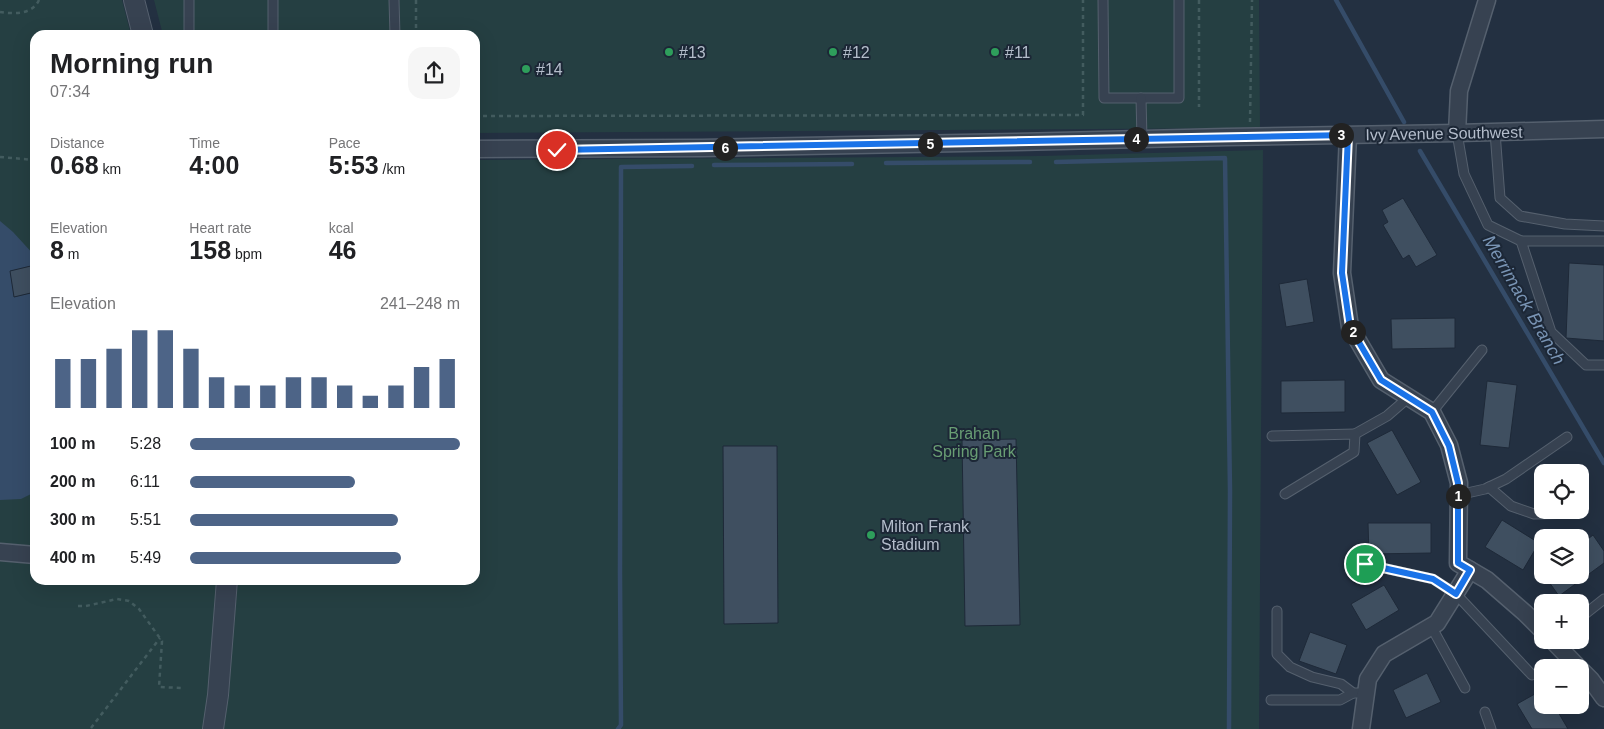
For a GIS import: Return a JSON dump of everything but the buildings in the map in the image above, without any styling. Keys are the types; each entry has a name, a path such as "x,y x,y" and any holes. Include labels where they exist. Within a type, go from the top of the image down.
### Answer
{"street":[{"path":"134,0 142,30"},
{"path":"1457,133 1459,91 1487,0"},
{"name":"Ivy Avenue Southwest","path":"480,149 702,148 1604,129"},
{"path":"1348,135 1342,273 1350,327 1381,380 1432,412 1449,446 1458,483 1458,563 1487,580 1534,622"},
{"path":"0,552 30,554"},
{"path":"1361,729 1359,693 1384,654 1436,623 1470,570"},
{"path":"214,729 226,585"},
{"path":"1561,649 1570,659"},
{"path":"1589,678 1604,698"}],"lane":[{"path":"189,0 189,30"},
{"path":"272,0 273,30"},
{"path":"394,0 394,30"},
{"path":"1103,0 1104,98 1179,98 1179,0"},
{"path":"1141,98 1142,139"},
{"path":"1495,132 1500,198 1520,216 1566,224 1604,226"},
{"path":"1457,133 1464,174 1488,226 1521,241 1604,241"},
{"path":"1521,241 1551,332 1586,365 1604,365"},
{"path":"1432,412 1482,350"},
{"path":"1272,436 1354,434 1387,416 1409,397"},
{"path":"1285,494 1354,452 1354,434"},
{"path":"1458,495 1489,487 1506,479 1567,437"},
{"path":"1489,487 1512,506 1534,514"},
{"path":"1365,564 1433,579 1456,594 1532,674"},
{"path":"1589,611 1604,599"},
{"path":"1277,611 1277,654 1290,667 1312,677 1341,684 1359,693"},
{"path":"1431,626 1464,688"},
{"path":"1271,700 1340,700 1359,693"},
{"path":"1485,712 1491,729"}],"path":[{"path":"0,12 16,14 31,10 39,0"},
{"path":"416,0 416,30"},
{"path":"480,116 1083,115 1083,0"},
{"path":"1199,0 1200,107"},
{"path":"1250,126 1252,0"},
{"path":"0,157 30,160"},
{"path":"78,606 117,599 129,601 139,609 162,640 159,687 182,688"},
{"path":"91,728 160,638"}],"green space":[{"path":"0,0 122,0 130,30 30,30 30,585 220,585 205,729 0,729"},
{"path":"154,0 1259,0 1260,128 480,133 480,30 162,30"},
{"name":"Brahan Spring Park","path":"1263,150 1259,729 222,729 238,585 480,585 480,160 1041,156"}],"water":[{"path":"0,221 30,251 30,266 10,271 14,297 30,293 30,494 21,499 0,500"}],"waterway":[{"name":"Merrimack Branch","path":"1336,0 1404,122"},
{"name":"Merrimack Branch","path":"1420,151 1604,463"},
{"path":"1056,162 1225,158 1230,490 1229,729"},
{"path":"886,163 1030,162"},
{"path":"714,165 852,164"},
{"path":"618,729 621,725 621,167 692,166"}],"place":[{"name":"#13","path":"669,52"},
{"name":"#12","path":"833,52"},
{"name":"#11","path":"995,52"},
{"name":"#14","path":"526,69"},
{"name":"Milton Frank Stadium","path":"871,535"}],"route":[{"path":"557,150 1348,135 1342,273 1350,327 1381,380 1432,412 1449,446 1458,483 1458,563 1470,570 1456,594 1433,579 1365,564"}]}
